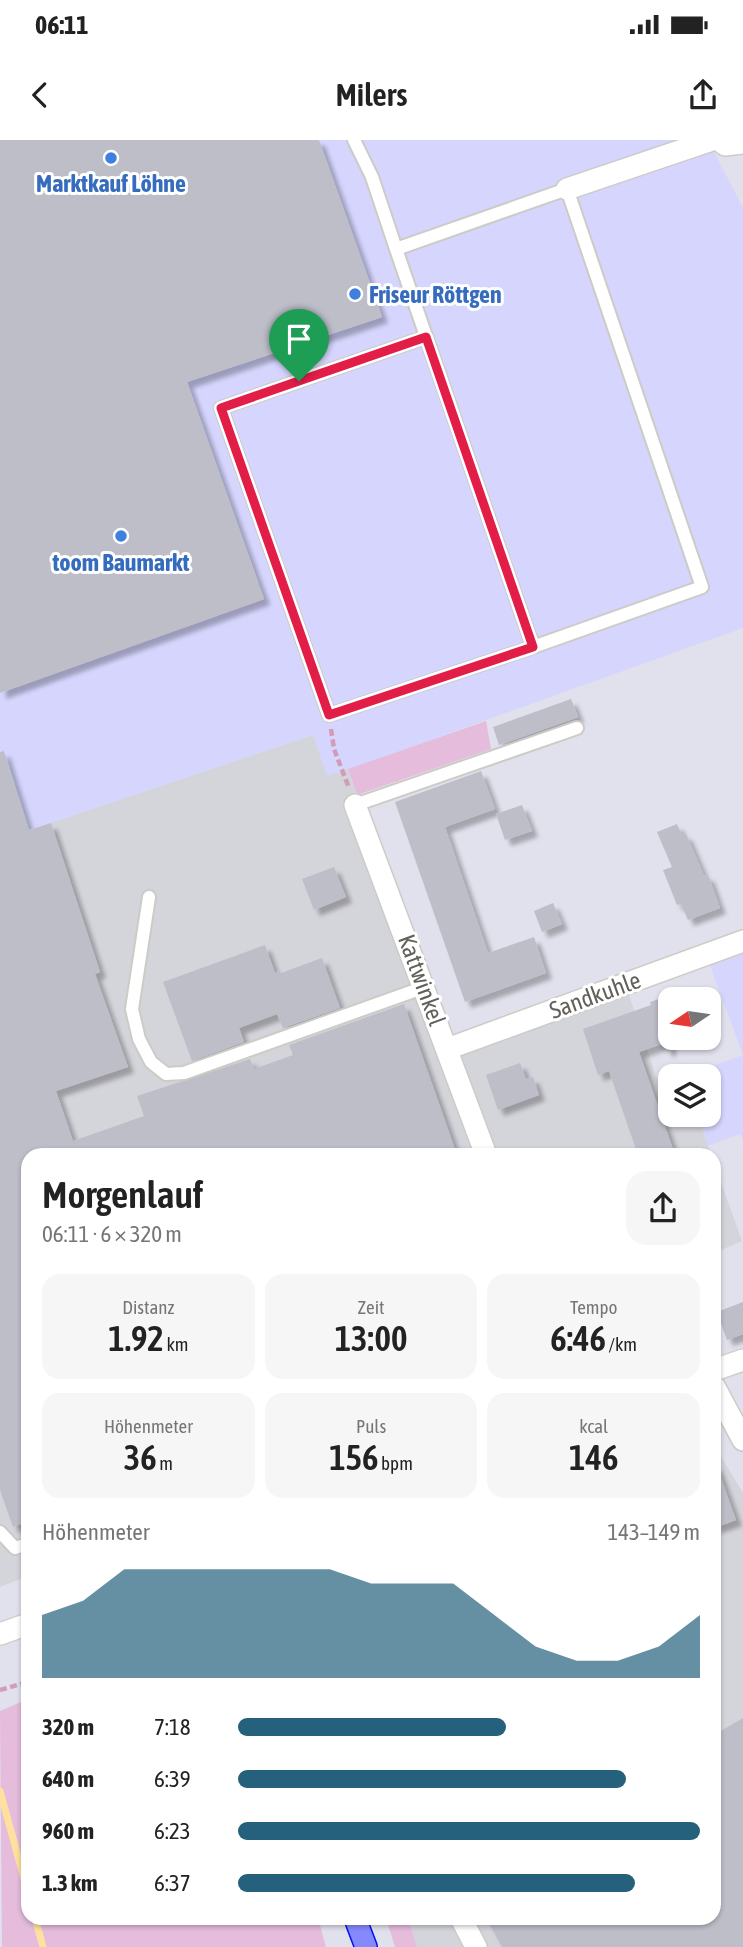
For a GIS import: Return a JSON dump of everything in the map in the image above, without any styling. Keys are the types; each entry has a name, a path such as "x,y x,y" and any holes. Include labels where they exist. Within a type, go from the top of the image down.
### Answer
{"highway":[{"path":"358,1925 366,1947"}],"street":[{"path":"719,140 725,145 743,143"},
{"path":"567,189 697,142"},
{"name":"Kattwinkel","path":"355,805 483,1148"},
{"name":"Sandkuhle","path":"447,1049 743,941"},
{"path":"721,1368 743,1360"},
{"path":"721,1399 743,1440"},
{"path":"0,1634 21,1626"},
{"path":"465,1925 477,1947"}],"lane":[{"path":"354,140 382,202 533,647"},
{"path":"396,249 567,189 702,587 329,715 221,408 426,337"},
{"path":"355,805 577,728"},
{"path":"149,897 132,1009 139,1039 151,1062 166,1074 184,1073 425,986"},
{"path":"0,1532 15,1549 21,1547"}],"path":[{"path":"329,715 334,749 355,805"},
{"path":"0,1690 21,1684"}],"shaded area":[{"path":"0,140 708,140 743,208 743,628 327,777 313,735 0,840"},
{"path":"486,721 491,749 357,795 348,769"},
{"path":"313,735 327,776 348,769 444,1055 627,989 658,1082 658,1127 702,1127 709,1148 21,1148 21,1579 0,1587 0,840"},
{"path":"743,947 743,1055 721,995 721,987 718,987 708,960"},
{"path":"743,1055 743,1141 740,1134 708,1146 702,1127 721,1127 721,1064 718,1064"},
{"path":"721,1182 742,1241 721,1250"},
{"path":"721,1457 743,1493 743,1947 417,1947 410,1925 721,1925"},
{"path":"21,1702 21,1925 320,1925 326,1947 2,1947 0,1711"},
{"path":"388,1925 410,1925 417,1947 395,1947"}],"building":[{"path":"0,140 319,140 382,317 187,382 264,599 0,693"},
{"path":"571,699 578,717 499,745 493,727"},
{"path":"4,751 29,830 51,823 100,972 95,974 128,1067 56,1091 73,1141 144,1116 137,1096 250,1059 254,1069 293,1055 289,1045 404,1004 455,1148 21,1148 21,1524 13,1527 0,1490 0,752"},
{"path":"481,771 495,809 445,827 488,953 534,937 546,973 465,1002 395,802"},
{"path":"522,805 532,831 505,840 496,814"},
{"path":"677,824 682,835 686,834 704,876 708,875 720,908 688,920 681,904 677,905 663,870 672,867 657,832"},
{"path":"334,867 346,897 314,910 302,879"},
{"path":"553,903 562,924 542,932 534,911"},
{"path":"265,945 275,973 322,958 340,1008 283,1028 277,1014 239,1028 244,1042 192,1061 163,982"},
{"path":"658,999 658,1045 639,1052 658,1106 658,1127 665,1127 673,1148 636,1148 609,1071 598,1075 583,1029 651,1005 650,1002"},
{"path":"520,1063 526,1079 533,1077 539,1095 498,1110 486,1075"},
{"path":"743,1302 743,1334 727,1340 721,1323 721,1310"},
{"path":"721,1478 736,1520 721,1525"},
{"path":"743,1718 743,1947 502,1947 490,1925 721,1925 721,1731"}],"waterway":[{"path":"0,1791 21,1868"},
{"path":"37,1925 43,1947"}],"place":[{"name":"Marktkauf Löhne","path":"111,158"},
{"name":"Friseur Röttgen","path":"355,294"},
{"name":"toom Baumarkt","path":"121,536"}],"route":[{"path":"426,337 533,647 329,715 221,408 299,381 426,337"}]}
